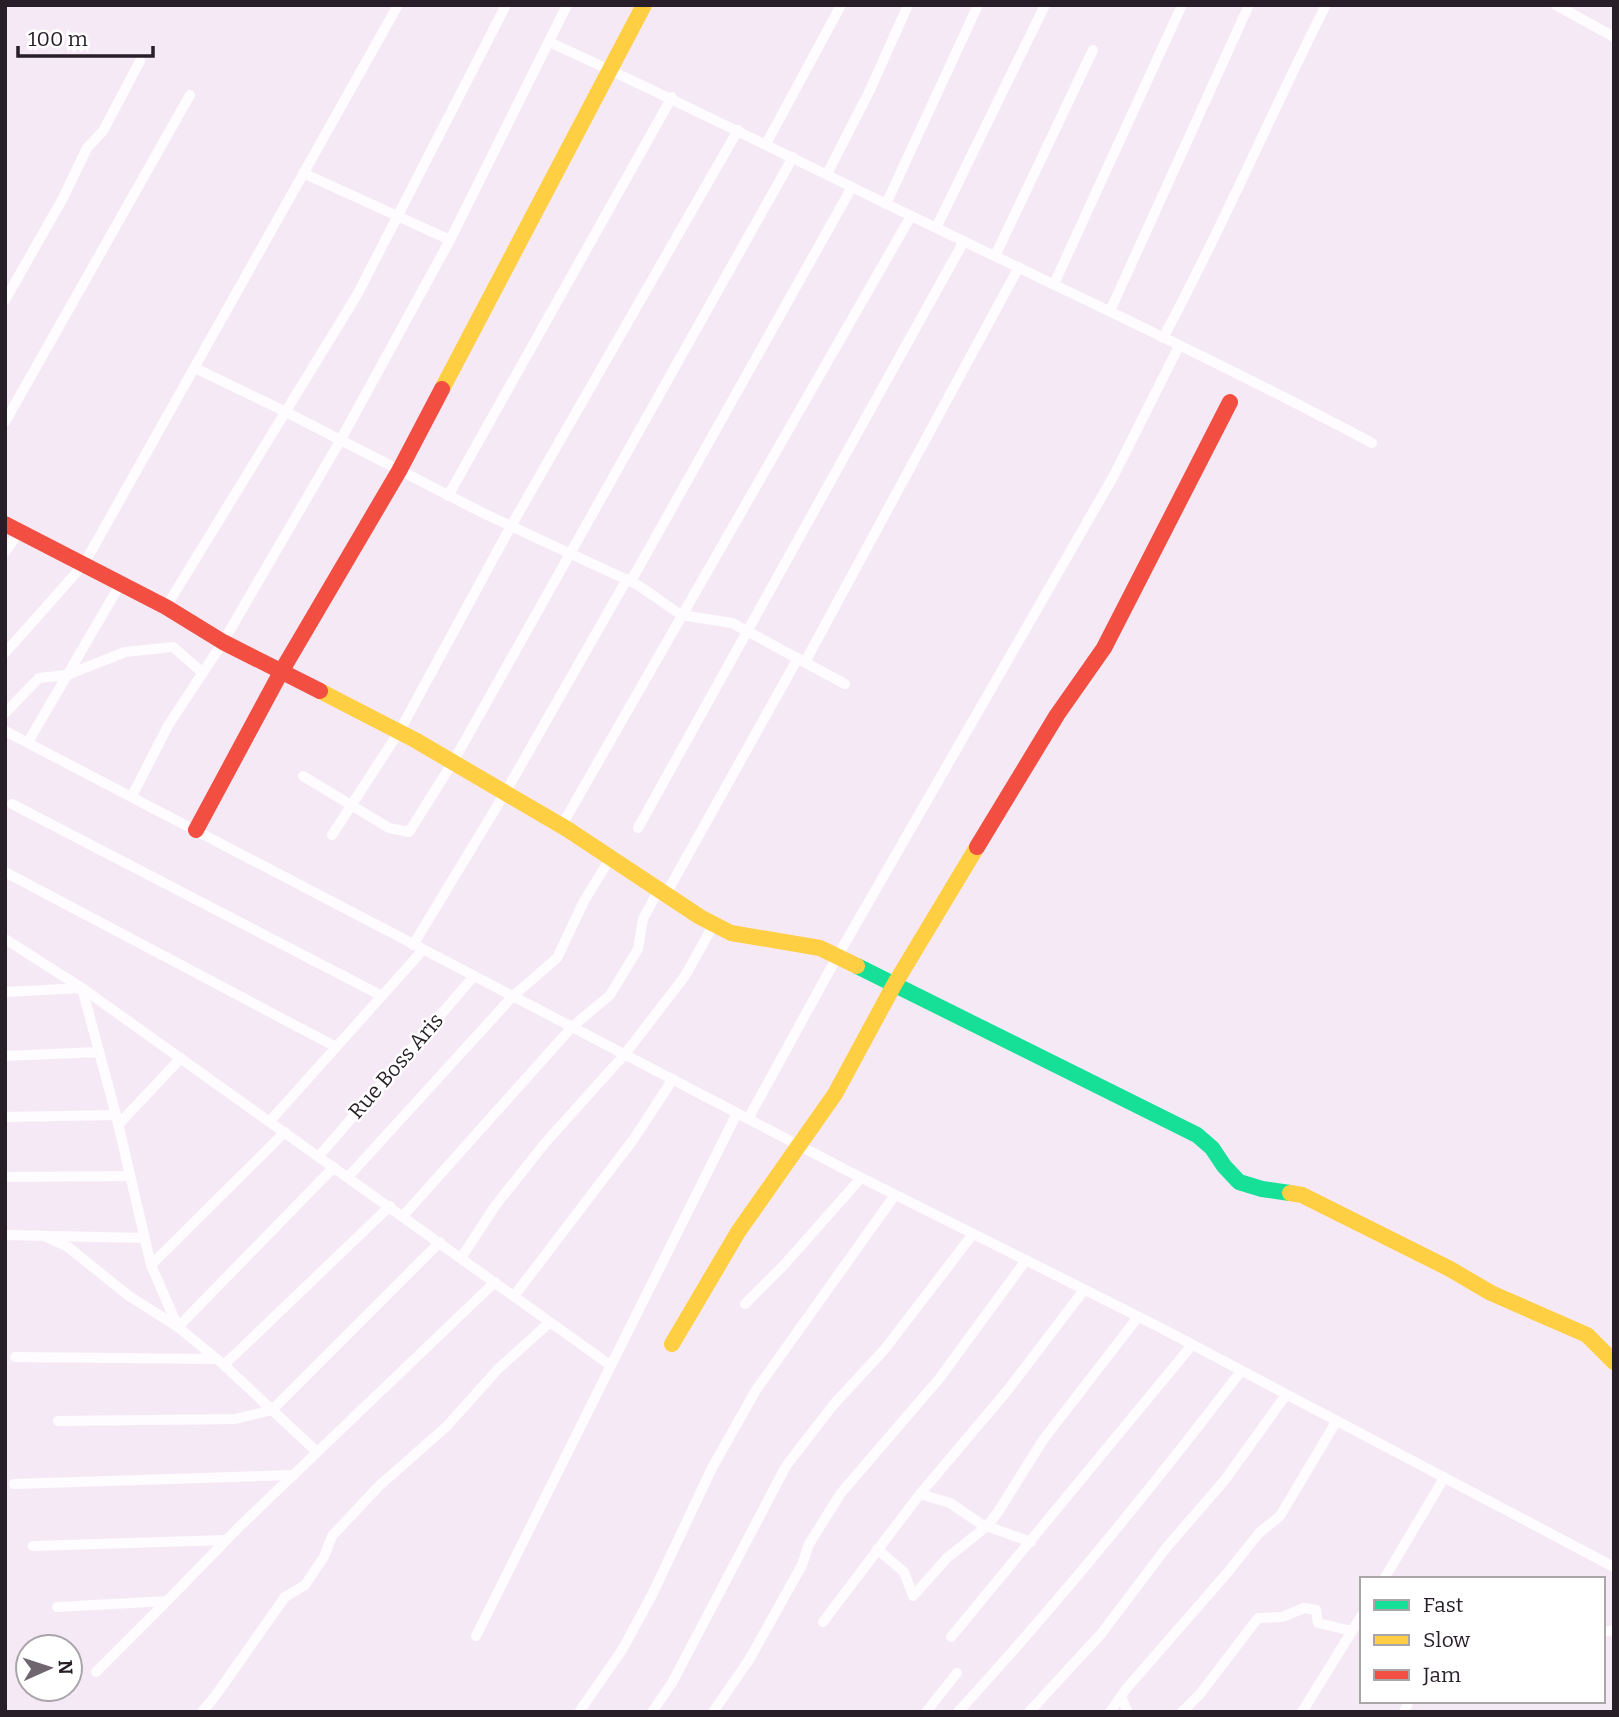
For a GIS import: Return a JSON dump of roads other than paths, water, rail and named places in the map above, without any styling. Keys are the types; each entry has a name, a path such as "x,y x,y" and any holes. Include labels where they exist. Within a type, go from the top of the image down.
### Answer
{"street":[{"path":"5,653 84,564 398,5"},
{"path":"166,607 357,295 506,5"},
{"path":"132,796 169,724 223,642 340,441 450,240 568,5"},
{"path":"196,830 281,672 399,471 643,5"},
{"path":"766,144 841,5"},
{"path":"827,174 870,90 908,5"},
{"path":"886,204 978,5"},
{"path":"936,228 1045,5"},
{"path":"1054,284 1182,5"},
{"path":"1110,311 1249,5"},
{"path":"1163,338 1229,210 1291,74 1326,5"},
{"path":"1556,5 1614,37"},
{"path":"549,42 672,97 1285,397 1372,443"},
{"path":"995,256 1093,50"},
{"path":"5,300 63,198 87,148 103,131 140,61"},
{"path":"5,422 190,95"},
{"path":"448,496 672,97"},
{"path":"332,835 399,732 511,526 738,130"},
{"path":"303,776 389,828 409,832 453,762 572,554 793,157"},
{"path":"303,173 450,240"},
{"path":"270,1121 382,996 418,947 852,187"},
{"path":"562,825 911,216"},
{"path":"638,828 964,241"},
{"path":"403,1216 572,1027 610,995 638,948 643,919 663,892 801,660 1019,268"},
{"path":"748,1119 837,957 1113,477 1179,346"},
{"path":"195,368 448,496 629,580 681,615 732,623 845,684"},
{"path":"672,1344 738,1232 835,1094 894,985 1057,715 1104,648 1230,402"},
{"path":"5,552 12,527 166,607 223,642 453,762 562,825 714,925 731,933 820,948 1197,1135 1212,1148 1239,1182 1262,1189 1302,1195 1450,1269 1491,1293 1587,1335 1614,1362"},
{"path":"28,742 121,583"},
{"path":"5,713 39,678 67,676 125,652 173,647 203,673"},
{"path":"5,731 861,1178 1192,1345 1614,1567"},
{"path":"12,804 382,996"},
{"path":"348,1177 513,996 557,958 584,901 611,858"},
{"path":"5,872 336,1047"},
{"path":"461,1258 503,1195 545,1143 625,1054 685,976 714,925"},
{"path":"5,939 82,988 610,1365"},
{"name":"Rue Boss Aris","path":"319,1156 474,976"},
{"path":"5,992 82,988"},
{"path":"82,988 151,1265 178,1327"},
{"path":"5,1056 99,1052"},
{"path":"5,1117 117,1120 181,1058"},
{"path":"514,1296 634,1140 673,1079"},
{"path":"476,1636 737,1113"},
{"path":"151,1265 285,1132"},
{"path":"178,1327 334,1167"},
{"path":"5,1177 130,1176"},
{"path":"745,1304 784,1265 861,1178"},
{"path":"579,1712 622,1650 702,1489 756,1390 895,1195"},
{"path":"15,1357 220,1362 390,1206"},
{"path":"652,1712 679,1671 786,1466 834,1404 884,1350 973,1234"},
{"path":"5,1235 145,1238"},
{"path":"44,1236 68,1247 129,1296 178,1327 317,1452"},
{"path":"58,1421 235,1419 272,1410 440,1242"},
{"path":"713,1712 749,1660 802,1565 809,1544 841,1493 939,1379 1026,1260"},
{"path":"96,1672 226,1540 495,1282"},
{"path":"823,1622 920,1494 1007,1391 1084,1290"},
{"path":"877,1549 904,1572 913,1596 947,1558 987,1526 1042,1440 1138,1317"},
{"path":"202,1712 285,1597 305,1585 324,1557 332,1536 379,1486 447,1426 498,1369 550,1322"},
{"path":"951,1637 1192,1345"},
{"path":"958,1712 1161,1476 1241,1371"},
{"path":"1029,1712 1101,1634 1166,1548 1224,1481 1286,1395"},
{"path":"1110,1712 1259,1532 1280,1516 1336,1422"},
{"path":"14,1484 294,1475"},
{"path":"1385,1577 1444,1478"},
{"path":"920,1494 950,1503 987,1526 1030,1542"},
{"path":"33,1546 226,1540"},
{"path":"57,1607 167,1601"},
{"path":"1182,1712 1200,1694 1258,1618 1282,1617 1304,1608 1316,1610 1318,1623 1352,1631"},
{"path":"1302,1712 1360,1618"},
{"path":"926,1712 957,1673"},
{"path":"1121,1697 1128,1712"}]}
